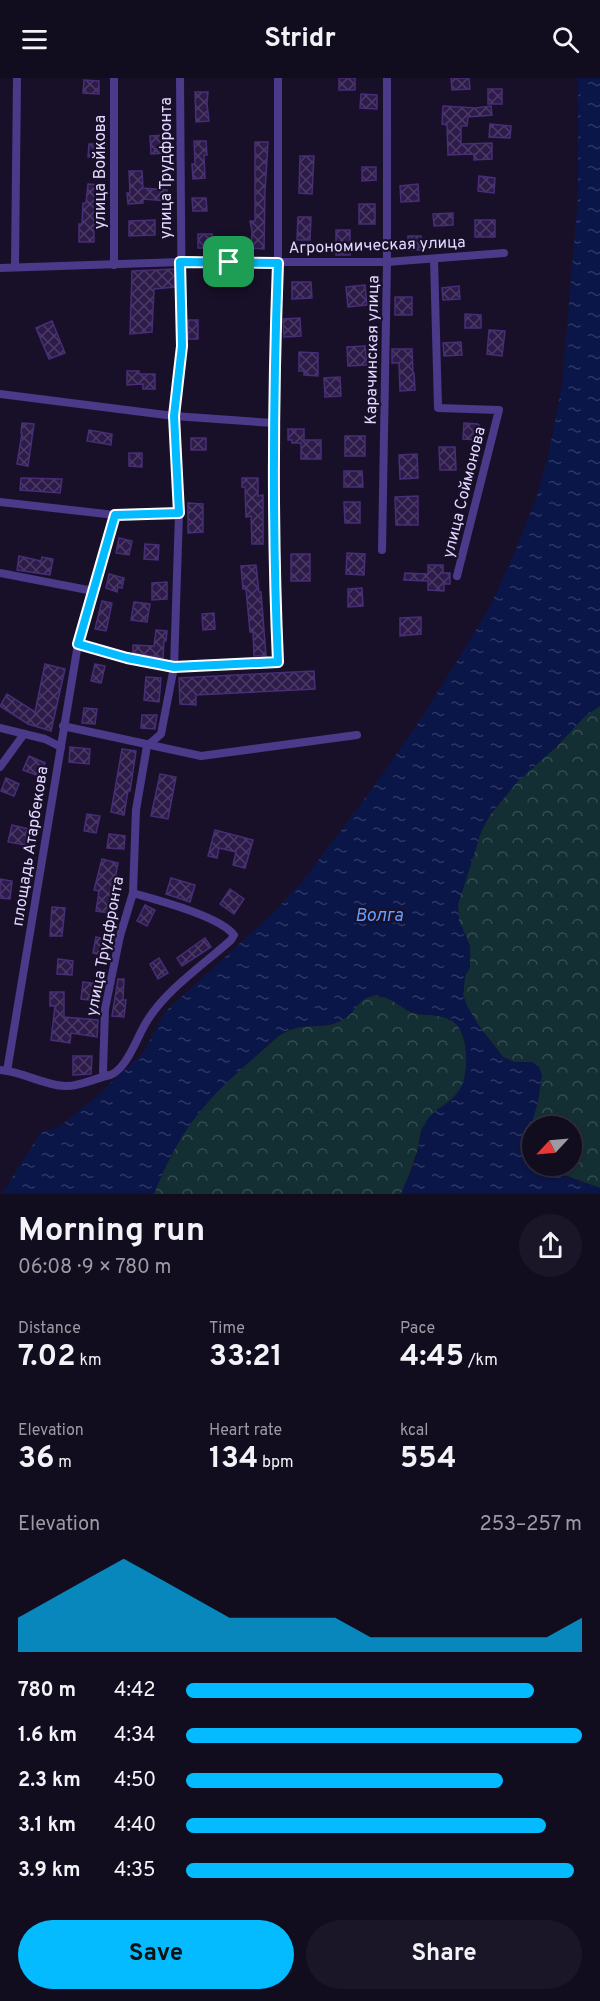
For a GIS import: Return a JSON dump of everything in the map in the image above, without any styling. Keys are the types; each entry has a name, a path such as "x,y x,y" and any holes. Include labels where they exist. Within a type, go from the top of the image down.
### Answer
{"street":[{"path":"15,267 17,78"},
{"name":"улица Войкова","path":"114,78 114,265"},
{"name":"улица Трудфронта","path":"105,1074 105,1009 120,936 133,893 136,810 147,746 161,734 174,667 179,513 174,416 182,346 180,78"},
{"path":"78,644 127,658 174,667 278,662 273,560 273,423 278,263 278,78"},
{"name":"Карачинская улица","path":"382,550 387,262 387,78"},
{"name":"Агрономическая улица","path":"0,268 180,262 387,262 504,253"},
{"name":"улица Соймонова","path":"434,259 438,408 499,410 457,576"},
{"path":"0,404 1,394 174,416 273,423"},
{"path":"0,502 115,515 179,513"},
{"name":"площадь Атарбекова","path":"4,1070 78,644 115,515"},
{"path":"0,573 93,591"},
{"path":"63,726 201,756 357,735"},
{"path":"0,728 45,740 61,747"},
{"path":"0,768 24,734"},
{"path":"4,1070 34,1080 67,1087 105,1074 111,1075 124,1063 147,1020 165,999 234,935 230,929 191,911 133,893"}],"green space":[{"path":"600,706 600,1188 567,1176 582,1176 582,1116 534,1116 541,1075 532,1062 514,1062 503,1057 479,1026 463,995 465,976 470,967 470,946 459,921 458,904 481,832 490,815 517,782 557,746 585,716"},
{"path":"371,996 392,1000 417,1014 449,1018 461,1031 466,1051 464,1082 456,1095 430,1118 422,1129 414,1162 401,1194 154,1194 163,1171 184,1133 222,1086 286,1032 297,1028 338,1022"}],"water":[{"name":"Волга","path":"578,78 600,78 600,706 585,716 557,746 517,782 490,815 481,832 458,904 459,921 470,946 470,967 465,976 463,995 467,1006 503,1057 514,1062 532,1062 539,1067 542,1075 534,1116 522,1116 522,1176 563,1176 600,1188 600,1194 401,1194 419,1147 424,1125 432,1114 454,1097 461,1087 466,1068 465,1044 459,1028 448,1019 414,1013 387,998 375,996 364,999 340,1021 291,1029 272,1042 221,1088 195,1118 173,1152 154,1194 2,1194 41,1132 59,1127 95,1098 144,1052 164,1013 272,914 302,882 375,785 423,716 490,607 536,499 549,452 562,385 578,197"}],"building":[{"path":"339,78 355,78 355,90 339,90"},
{"path":"451,78 469,78 470,89 452,90"},
{"path":"84,80 99,81 99,94 83,93"},
{"path":"488,89 502,89 502,104 488,104"},
{"path":"195,92 208,92 209,121 196,122"},
{"path":"361,94 377,95 377,109 360,108"},
{"path":"443,106 475,108 491,106 492,115 468,117 467,126 461,126 461,144 492,143 492,159 474,160 474,154 448,155 447,125 442,124"},
{"path":"490,124 511,126 510,138 489,137"},
{"path":"165,135 166,153 151,154 150,136"},
{"path":"194,141 206,141 205,178 193,179"},
{"path":"255,142 268,142 264,249 251,248 250,221 255,221"},
{"path":"89,144 103,144 102,157 88,157"},
{"path":"300,156 314,156 312,194 299,193"},
{"path":"362,167 376,167 376,180 362,181"},
{"path":"129,171 142,171 143,188 167,190 167,201 143,199 143,203 128,204"},
{"path":"479,176 495,178 494,193 478,191"},
{"path":"88,184 101,185 97,220 94,220 94,242 79,242 79,224 82,224 83,203 86,203"},
{"path":"418,184 419,201 401,202 400,186"},
{"path":"192,198 206,198 207,211 193,211"},
{"path":"359,204 375,204 375,224 359,224"},
{"path":"453,213 453,225 434,226 433,214"},
{"path":"298,217 311,217 310,240 297,240"},
{"path":"155,220 155,235 129,236 129,221"},
{"path":"475,220 495,220 495,237 475,237"},
{"path":"336,230 350,230 350,255 336,255"},
{"path":"198,234 212,234 212,248 198,248"},
{"path":"408,236 421,236 422,250 409,250"},
{"path":"175,269 175,287 154,289 152,332 130,334 132,271"},
{"path":"292,282 311,282 312,298 292,299"},
{"path":"365,285 367,305 348,307 346,287"},
{"path":"459,286 460,299 443,300 442,288"},
{"path":"395,297 412,297 412,315 395,315"},
{"path":"465,314 481,315 481,328 465,328"},
{"path":"300,318 301,336 284,337 283,319"},
{"path":"188,320 198,320 198,339 188,339"},
{"path":"52,321 65,353 49,359 36,328"},
{"path":"489,330 505,331 502,356 487,354"},
{"path":"461,342 462,355 444,356 443,343"},
{"path":"365,346 367,365 348,366 347,347"},
{"path":"392,349 412,349 415,390 400,391 399,363 392,363"},
{"path":"299,352 318,353 318,376 304,375 304,371 299,371"},
{"path":"127,371 155,374 155,389 143,389 143,384 127,385"},
{"path":"340,377 341,396 325,397 324,378"},
{"path":"22,423 34,424 28,466 17,464"},
{"path":"464,423 478,424 481,428 480,440 463,439"},
{"path":"288,429 304,429 304,440 321,440 321,459 301,459 301,443 292,443 292,440 288,440"},
{"path":"89,430 112,434 111,445 87,441"},
{"path":"345,436 365,436 365,456 345,456"},
{"path":"191,438 206,438 206,450 191,450"},
{"path":"439,447 455,447 456,470 440,470"},
{"path":"129,453 142,453 142,467 129,466"},
{"path":"417,454 418,478 400,479 399,455"},
{"path":"344,471 362,471 363,487 344,487"},
{"path":"21,478 62,479 60,493 20,490"},
{"path":"242,478 258,478 258,496 263,495 263,544 252,544 251,516 246,517 245,487 242,487"},
{"path":"418,496 418,525 396,525 395,497"},
{"path":"344,502 360,502 360,523 345,523"},
{"path":"188,503 203,504 203,532 188,533"},
{"path":"119,538 132,541 129,555 116,553"},
{"path":"145,544 159,545 158,560 144,559"},
{"path":"347,553 365,554 364,575 346,574"},
{"path":"291,554 310,554 310,581 291,581"},
{"path":"19,556 41,561 42,557 53,559 50,575 17,570"},
{"path":"256,565 259,592 261,592 266,656 254,656 253,632 250,632 246,589 243,589 241,566"},
{"path":"428,565 443,565 443,573 450,573 450,584 444,584 444,591 428,590 428,581 404,580 405,573 428,574"},
{"path":"109,574 124,578 122,588 118,587 117,592 106,588"},
{"path":"167,582 167,599 152,600 152,583"},
{"path":"362,588 363,606 348,607 348,589"},
{"path":"102,601 112,603 106,631 95,629"},
{"path":"134,602 150,604 147,622 131,620"},
{"path":"214,613 215,629 203,630 202,614"},
{"path":"421,617 421,634 400,636 400,618"},
{"path":"156,630 167,631 163,658 133,653 133,645 154,646"},
{"path":"45,664 65,669 51,731 28,724 0,706 7,694 35,712"},
{"path":"95,664 105,666 101,683 91,681"},
{"path":"314,671 315,689 196,695 196,705 180,704 179,678"},
{"path":"146,677 161,678 159,702 144,700"},
{"path":"84,708 97,709 95,724 82,723"},
{"path":"142,715 157,715 155,729 141,728"},
{"path":"70,747 90,749 89,764 69,762"},
{"path":"122,749 136,751 124,815 111,812"},
{"path":"29,756 45,763 39,776 23,770"},
{"path":"160,774 176,777 168,819 151,816"},
{"path":"6,778 19,784 14,796 1,791"},
{"path":"87,814 100,816 96,833 84,831"},
{"path":"12,825 29,829 25,845 8,842"},
{"path":"215,830 253,840 245,868 233,865 236,852 219,848 217,858 208,856"},
{"path":"109,834 125,836 124,849 107,848"},
{"path":"102,859 118,863 114,884 117,885 116,894 114,894 110,913 96,911 99,891 94,890"},
{"path":"171,878 195,885 190,902 166,894"},
{"path":"0,879 12,881 10,899 0,898"},
{"path":"230,889 244,899 234,914 220,904"},
{"path":"145,905 155,910 147,926 137,921"},
{"path":"52,907 65,908 62,936 50,936"},
{"path":"96,937 109,940 105,956 93,953"},
{"path":"205,938 211,947 182,966 177,958"},
{"path":"159,958 168,973 158,979 150,964"},
{"path":"58,959 73,961 72,975 57,974"},
{"path":"118,979 124,979 123,1000 126,1000 124,1017 112,1016"},
{"path":"83,982 100,984 98,1001 81,999"},
{"path":"50,992 64,992 64,1017 98,1020 97,1037 71,1033 70,1043 51,1040 55,1006 50,1006"},
{"path":"73,1056 92,1056 91,1074 73,1075"}],"route":[{"path":"180,262 229,262 278,263 273,423 273,560 278,662 174,667 127,658 78,644 115,515 179,513 174,416 182,346 180,262"}]}
